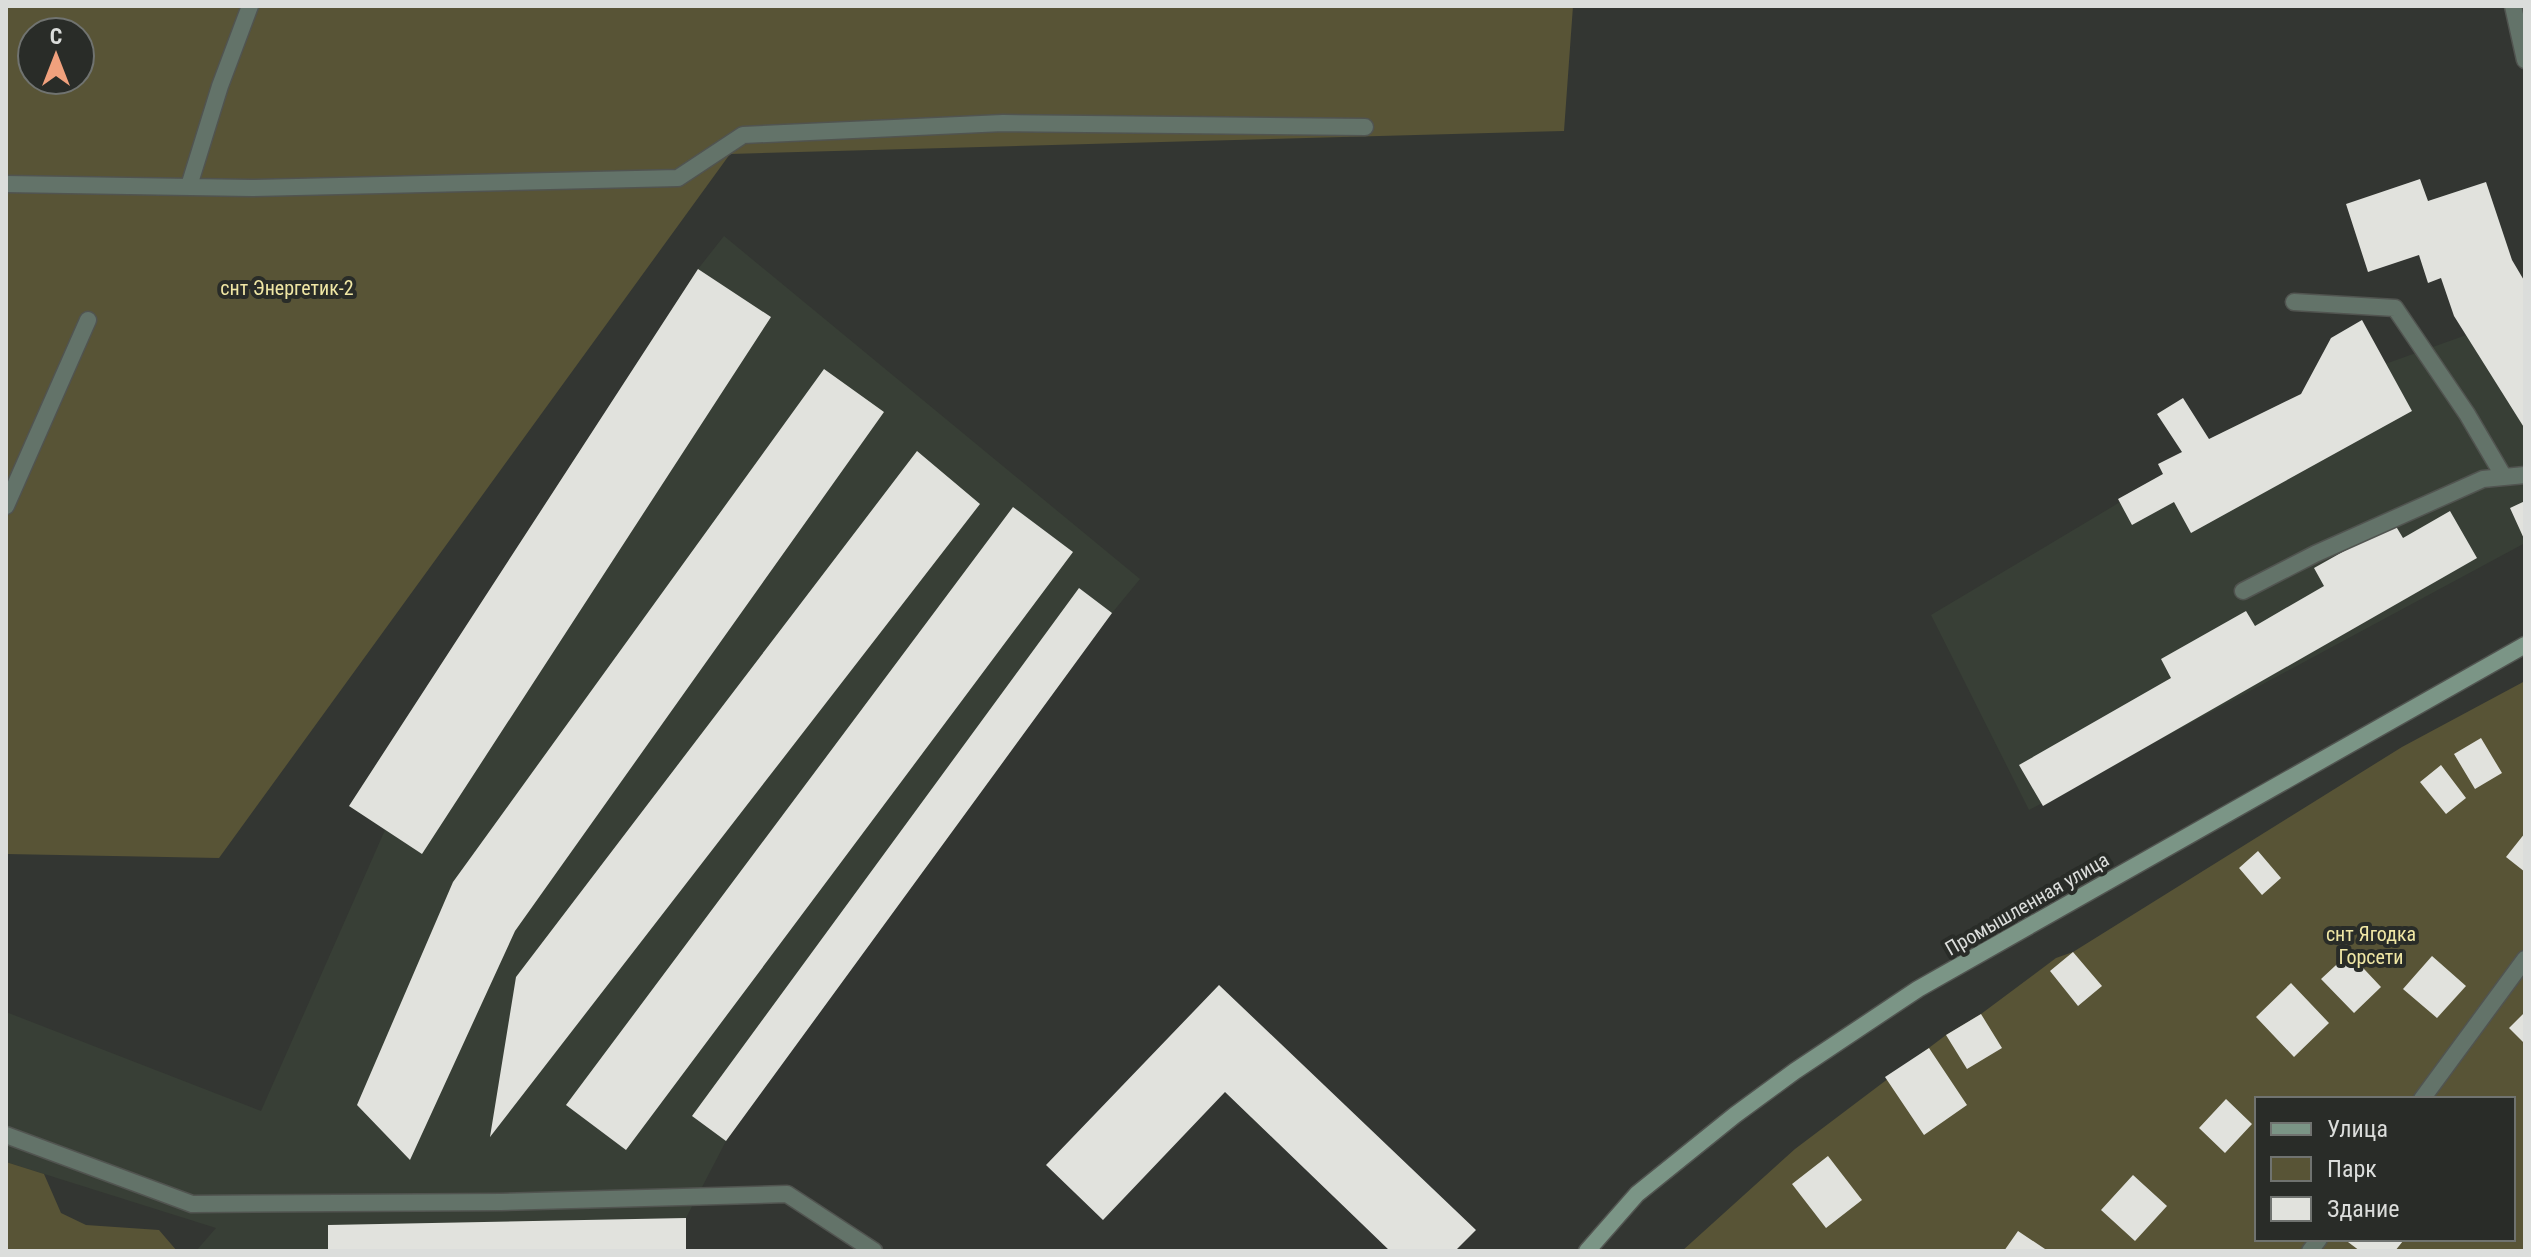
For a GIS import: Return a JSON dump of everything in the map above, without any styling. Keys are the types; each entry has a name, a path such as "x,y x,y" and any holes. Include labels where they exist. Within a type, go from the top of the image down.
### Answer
{"main road":[{"name":"Промышленная улица","path":"1587,1251 1637,1194 1735,1115 1918,989 2525,645"}],"street":[{"path":"189,186 220,86 250,6"},
{"path":"2513,6 2525,60"},
{"path":"6,184 251,188 678,178 743,135 1003,123 1365,127"},
{"path":"2294,302 2395,308 2467,414 2504,477"},
{"path":"6,506 88,320"},
{"path":"2243,591 2315,554 2483,479 2525,475"},
{"path":"2423,1097 2525,959"},
{"path":"6,1135 192,1204 501,1202 787,1194 874,1251"}],"shaded area":[{"path":"724,236 1140,579 726,1141 686,1218 686,1251 196,1251 216,1228 6,1162 6,1012 261,1111 385,830 349,806 698,269"},
{"path":"2472,333 2525,429 2525,543 2029,810 1931,615 2301,394"}],"green space":[{"name":"снт Энергетик-2","path":"6,6 1573,6 1564,131 730,154 219,858 6,854"},
{"name":"снт Ягодка Горсети","path":"2525,681 2525,1251 1682,1251 1795,1149 1946,1035 1981,1014 2056,958 2073,952 2402,747"},
{"path":"6,1162 44,1174 61,1213 86,1225 159,1230 177,1251 6,1251"}],"building":[{"path":"2420,179 2428,201 2486,182 2512,260 2525,282 2525,429 2454,316 2441,278 2428,283 2419,255 2368,272 2346,204"},
{"path":"698,269 771,317 422,854 349,806"},
{"path":"2362,320 2412,411 2191,533 2174,502 2132,525 2118,499 2163,474 2158,464 2182,452 2157,414 2183,398 2209,439 2301,394 2331,338"},
{"path":"824,369 884,412 515,931 410,1160 357,1105 453,882"},
{"path":"917,451 980,504 490,1137 516,977"},
{"path":"2525,501 2525,541 2510,508"},
{"path":"1013,507 1073,552 626,1150 566,1105"},
{"path":"2450,511 2477,558 2043,806 2019,765 2171,678 2161,659 2246,611 2255,626 2324,586 2314,568 2394,523 2403,538"},
{"path":"1079,588 1112,613 726,1141 692,1116"},
{"path":"2481,738 2502,773 2475,789 2454,754"},
{"path":"2441,765 2466,798 2446,814 2420,782"},
{"path":"2525,833 2525,872 2506,857"},
{"path":"2258,851 2281,878 2262,895 2239,868"},
{"path":"2073,952 2102,986 2078,1006 2050,971"},
{"path":"2349,953 2381,987 2354,1013 2321,979"},
{"path":"2432,956 2466,986 2437,1018 2403,989"},
{"path":"2291,983 2329,1023 2294,1057 2256,1017"},
{"path":"1219,985 1476,1230 1455,1251 1390,1251 1225,1092 1103,1220 1046,1165"},
{"path":"2525,1012 2525,1044 2509,1028"},
{"path":"1981,1014 2002,1048 1967,1069 1946,1035"},
{"path":"1929,1048 1967,1105 1924,1135 1885,1077"},
{"path":"2226,1099 2252,1124 2225,1153 2199,1128"},
{"path":"1828,1156 1862,1200 1826,1228 1792,1184"},
{"path":"2133,1175 2167,1206 2135,1241 2101,1210"},
{"path":"686,1218 686,1251 328,1251 328,1225"},
{"path":"2018,1231 2048,1251 2004,1251"},
{"path":"2347,1241 2403,1241 2395,1251 2360,1251"}]}
